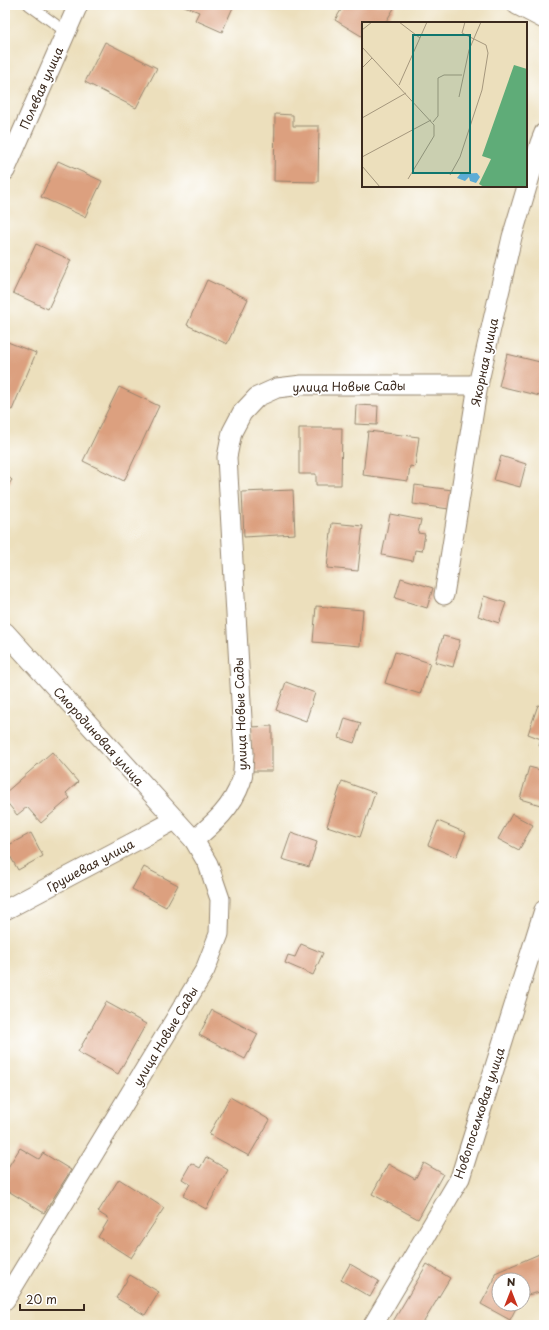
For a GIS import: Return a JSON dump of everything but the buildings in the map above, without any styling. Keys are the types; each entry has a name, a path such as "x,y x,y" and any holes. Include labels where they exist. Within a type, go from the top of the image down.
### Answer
{"street":[{"name":"Полевая улица","path":"5,171 78,5"},
{"path":"517,5 544,19"},
{"name":"Якорная улица","path":"444,595 478,385 512,237 544,133"},
{"name":"улица Новые Сады","path":"5,1300 205,970 219,934 220,899 208,864 194,840 217,821 231,803 242,781 244,754 227,457 232,432 242,413 257,397 277,388 302,385 478,385"},
{"name":"Смородиновая улица","path":"5,632 174,820 194,840"},
{"name":"Грушевая улица","path":"5,910 174,820"},
{"name":"Новопоселковая улица","path":"373,1325 460,1178 544,910"}],"lane":[{"path":"29,5 66,32"}]}
